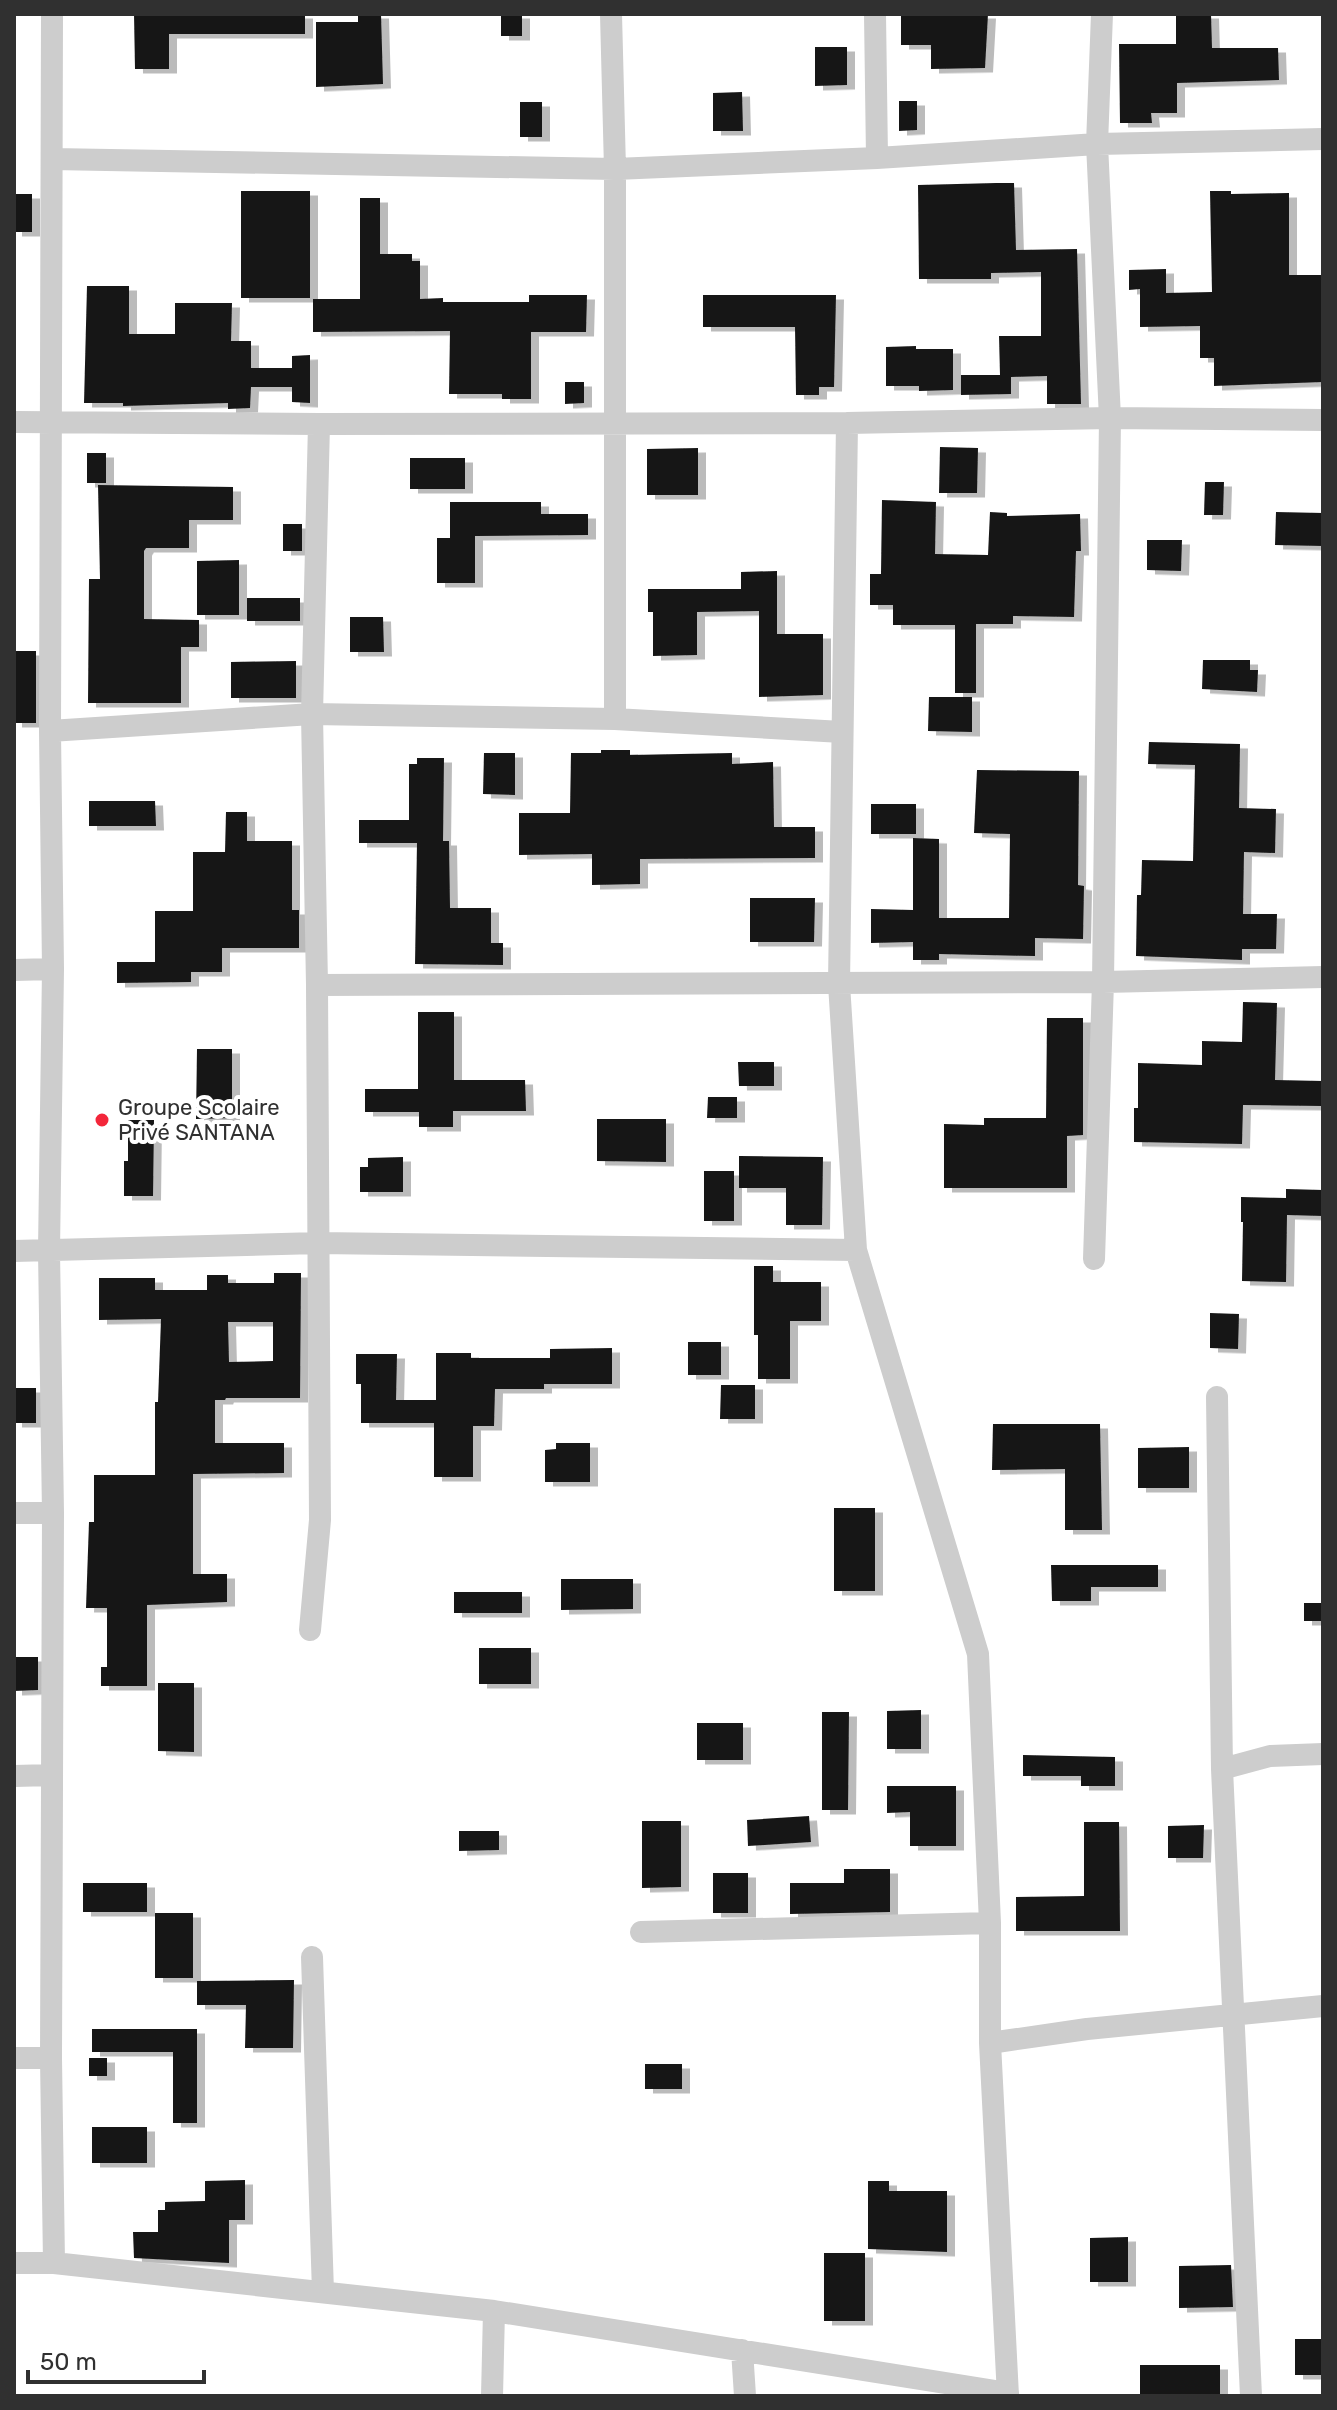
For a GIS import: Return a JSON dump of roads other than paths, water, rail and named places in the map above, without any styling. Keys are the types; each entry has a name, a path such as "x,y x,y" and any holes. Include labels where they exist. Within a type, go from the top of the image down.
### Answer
{"street":[{"path":"52,14 50,731 53,969 49,1251 53,1513 51,2058 54,2263"},
{"path":"611,14 615,169 615,719"},
{"path":"875,14 877,158"},
{"path":"1094,1259 1103,982 1110,418 1097,144 1102,14"},
{"path":"52,159 615,169 877,158 1097,144 1323,139"},
{"path":"14,422 319,424 847,423 1110,418 1323,420"},
{"path":"14,2263 54,2263 494,2311 1008,2394 990,2043 990,1923 978,1654 856,1250 839,984 847,423"},
{"path":"310,1630 320,1520 312,714 319,424"},
{"path":"50,731 312,714 615,719 842,732"},
{"path":"14,970 53,969"},
{"path":"317,985 1103,982 1323,977"},
{"path":"14,1251 318,1243 856,1250"},
{"path":"1217,1397 1222,1769 1251,2396"},
{"path":"14,1513 53,1513"},
{"path":"1222,1769 1270,1756 1323,1754"},
{"path":"14,1776 52,1775"},
{"path":"641,1932 990,1923"},
{"path":"312,1957 323,2292"},
{"path":"990,2043 1087,2029 1323,2006"},
{"path":"14,2058 51,2058"},
{"path":"492,2396 494,2311"},
{"path":"742,2350 745,2396"}],"place":[{"name":"Groupe Scolaire Privé SANTANA","path":"102,1120"}]}
